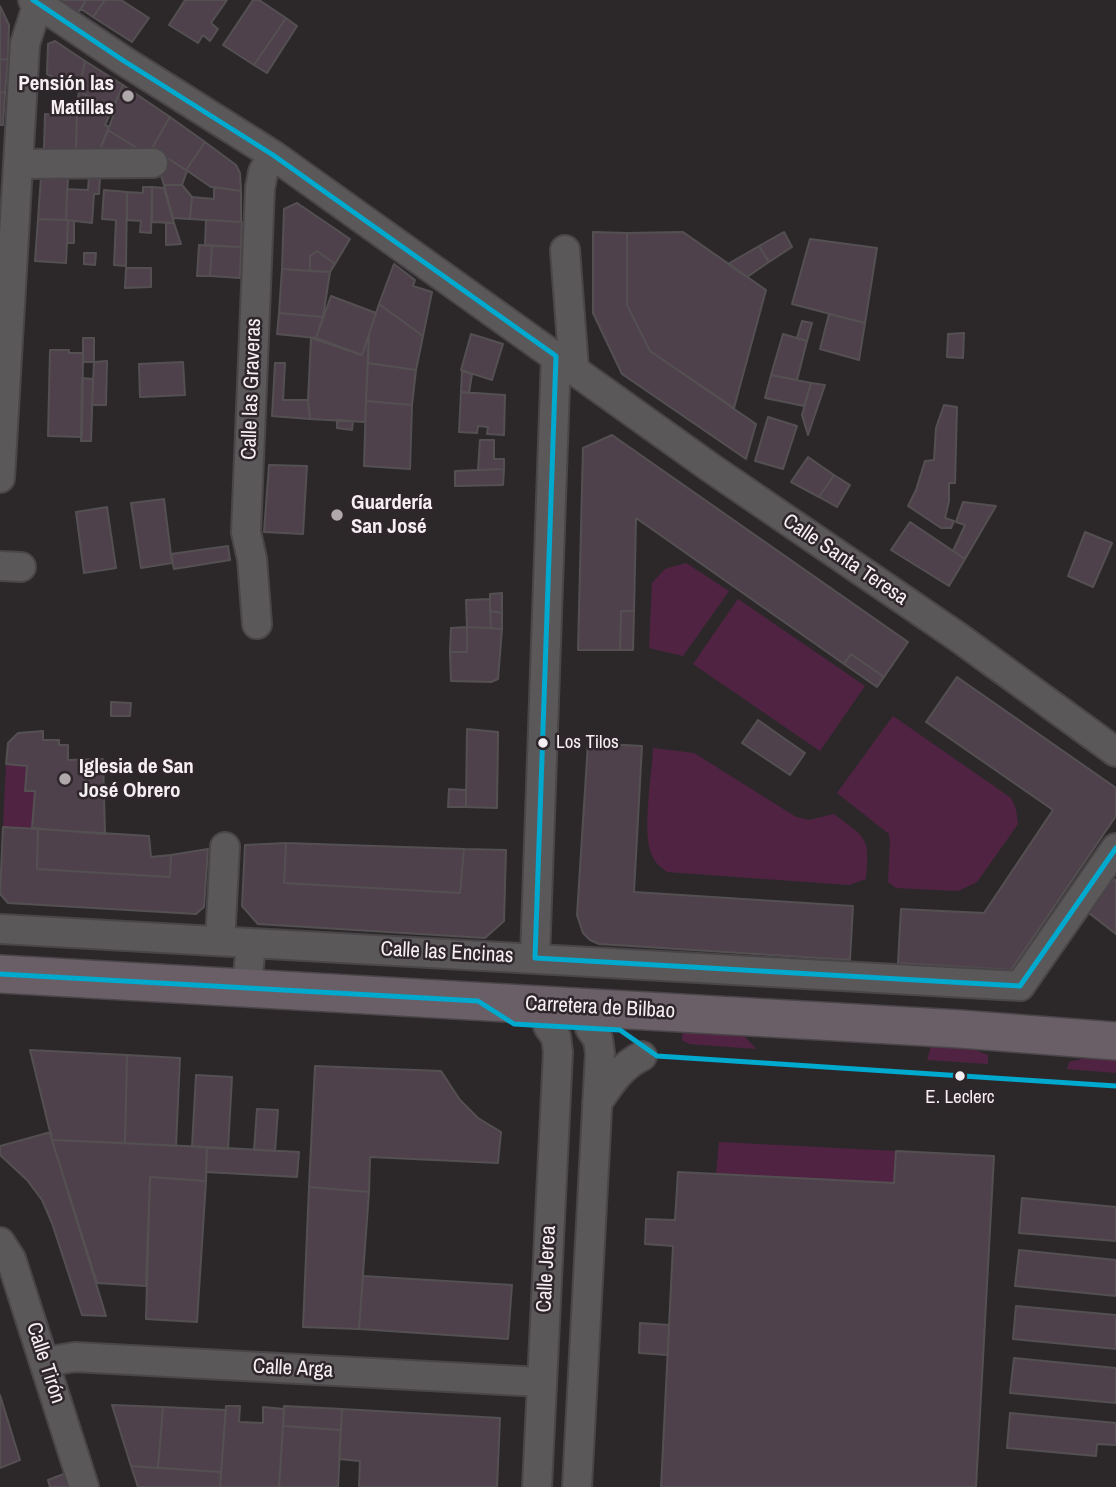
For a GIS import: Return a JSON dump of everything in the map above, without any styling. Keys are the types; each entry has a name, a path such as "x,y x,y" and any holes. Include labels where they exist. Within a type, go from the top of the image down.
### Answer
{"main road":[{"name":"Carretera de Bilbao","path":"0,974 247,987 548,1015 960,1029 1116,1041"}],"street":[{"name":"Calle Santa Teresa","path":"36,2 272,155 711,468 969,645 1116,752"},
{"path":"0,478 14,328 18,164 25,44 36,2"},
{"name":"Calle las Graveras","path":"257,624 252,559 246,532 244,341 263,172 272,155"},
{"path":"18,164 153,163"},
{"path":"548,1015 543,958 565,362 565,250"},
{"path":"220,941 225,847"},
{"name":"Calle las Encinas","path":"0,929 1020,986 1116,848"},
{"path":"247,987 251,943"},
{"name":"Calle Jerea","path":"537,1487 558,1052 548,1015"},
{"name":"Calle Jerea","path":"576,1487 597,1103 595,1041"},
{"path":"597,1103 617,1074 631,1061 642,1056"},
{"name":"Calle Tirón","path":"0,1242 11,1259 84,1487"},
{"name":"Calle Arga","path":"44,1362 75,1357 541,1382"}],"shaded area":[{"path":"686,563 729,591 683,656 649,648 652,583 665,569"},
{"path":"738,599 865,686 820,751 693,664"},
{"path":"893,716 1011,798 1016,809 1018,824 977,882 958,891 896,888 888,882 889,834 837,793"},
{"path":"653,748 694,753 796,817 809,820 834,814 864,840 867,855 866,879 849,885 667,872 653,857 648,839"},
{"path":"6,764 27,766 25,791 35,791 32,828 3,827"},
{"path":"736,1027 756,1049 689,1044 682,1040 683,1030"},
{"path":"952,1041 988,1055 988,1064 927,1060 931,1046"},
{"path":"1098,1055 1116,1059 1116,1073 1067,1069 1069,1062"},
{"path":"719,1142 896,1151 894,1183 716,1174"}],"building":[{"path":"60,0 86,0 78,13"},
{"path":"86,0 105,0 93,17 81,9"},
{"path":"105,0 121,0 149,18 132,42 93,17"},
{"path":"185,0 227,0 211,23 218,29 210,41 203,35 198,43 169,25"},
{"path":"253,0 259,0 286,18 254,65 223,45"},
{"path":"0,6 9,25 8,60 0,59"},
{"path":"286,18 297,26 267,73 254,65"},
{"path":"55,41 85,61 79,91 47,74 48,44"},
{"path":"0,59 8,60 5,93 0,92"},
{"path":"85,61 123,85 112,110 79,91"},
{"path":"123,85 170,117 152,148 137,148 108,130 114,114 111,113"},
{"path":"79,91 95,100 91,110 77,104"},
{"path":"0,92 5,93 3,125 0,125"},
{"path":"77,104 109,116 105,125 109,127 100,149 76,149"},
{"path":"45,114 77,116 76,149 44,149"},
{"path":"170,117 205,142 186,170 152,148"},
{"path":"108,130 124,140 137,148 100,149"},
{"path":"205,142 236,165 240,173 241,191 211,187 186,170"},
{"path":"152,148 187,171 182,185 164,185"},
{"path":"89,176 100,177 99,194 94,194 92,223 66,220 67,189 88,190"},
{"path":"41,177 68,177 66,220 38,219"},
{"path":"164,185 182,185 192,197 190,219 173,218"},
{"path":"143,187 152,187 151,233 140,232 141,221 127,220 127,192 143,193"},
{"path":"152,187 164,188 174,223 152,222"},
{"path":"214,187 241,191 241,222 190,219 192,197 214,199"},
{"path":"104,190 127,192 126,266 114,265 116,220 102,219"},
{"path":"297,203 350,239 335,264 317,251 310,256 310,271 282,269 284,209"},
{"path":"38,219 68,220 66,263 35,261"},
{"path":"68,220 74,221 74,243 67,243"},
{"path":"206,220 242,222 241,247 205,245"},
{"path":"166,223 174,223 181,244 166,245"},
{"path":"593,232 627,233 627,305 650,351 756,424 746,459 622,374 593,313"},
{"path":"683,232 766,290 734,408 650,351 627,305 627,233"},
{"path":"784,232 792,247 769,262 759,246"},
{"path":"810,239 877,248 865,323 792,304"},
{"path":"199,245 212,246 210,276 197,276"},
{"path":"212,246 241,247 240,278 210,276"},
{"path":"759,246 769,262 747,277 728,264"},
{"path":"317,251 335,264 330,272 310,271 310,256"},
{"path":"84,253 96,253 95,265 84,264"},
{"path":"394,264 415,280 413,286 432,292 423,336 379,304"},
{"path":"126,268 151,268 151,287 125,288"},
{"path":"282,269 330,272 323,317 279,313"},
{"path":"331,296 376,313 362,355 316,338"},
{"path":"379,304 423,336 416,370 368,363 369,334"},
{"path":"279,313 323,317 316,338 277,334"},
{"path":"829,314 865,323 859,360 820,349"},
{"path":"802,321 812,323 807,341 797,338"},
{"path":"964,333 963,358 947,357 948,334"},
{"path":"369,334 365,422 310,419 308,400 311,338 362,355"},
{"path":"471,334 503,344 492,380 461,370"},
{"path":"783,334 807,341 797,380 771,375"},
{"path":"83,338 94,338 94,362 83,362"},
{"path":"50,350 83,353 82,437 48,436"},
{"path":"107,361 106,405 92,405 94,362"},
{"path":"183,362 185,395 140,397 139,364"},
{"path":"275,363 285,363 283,400 308,400 310,419 272,416"},
{"path":"368,363 416,370 412,405 366,401"},
{"path":"462,371 472,374 469,393 461,392"},
{"path":"771,375 811,383 804,406 765,398"},
{"path":"82,378 93,379 91,441 81,441"},
{"path":"811,383 825,385 808,435 802,415"},
{"path":"461,392 505,395 504,435 487,434 488,427 478,426 477,433 459,432"},
{"path":"366,401 412,405 410,469 364,466"},
{"path":"944,405 957,407 955,483 949,483 945,518 954,521 951,528 941,528 908,506 925,461 934,460 936,428"},
{"path":"768,417 797,426 783,469 755,461"},
{"path":"337,420 353,421 352,430 337,428"},
{"path":"612,435 908,642 884,677 851,654 844,664 636,518 634,611 621,611 620,650 578,650 583,448"},
{"path":"480,440 494,440 494,459 504,459 504,469 478,470"},
{"path":"808,457 834,475 819,497 791,482"},
{"path":"269,465 307,466 303,534 264,532"},
{"path":"504,469 503,485 455,486 455,471"},
{"path":"834,475 850,485 837,507 819,497"},
{"path":"164,499 172,563 141,568 131,503"},
{"path":"963,502 996,506 965,559 953,551 965,525 956,522"},
{"path":"107,507 116,568 84,573 76,512"},
{"path":"910,522 965,559 949,586 891,550"},
{"path":"1085,532 1112,543 1093,587 1068,576"},
{"path":"228,546 230,560 174,569 171,554"},
{"path":"502,593 502,613 490,611 490,594"},
{"path":"490,599 491,628 467,627 466,600"},
{"path":"490,611 502,613 502,629 491,628"},
{"path":"621,611 634,611 633,650 620,650"},
{"path":"467,627 467,652 450,652 451,628"},
{"path":"467,627 502,629 498,679 491,682 451,681 450,652 467,652"},
{"path":"851,654 884,677 877,687 844,664"},
{"path":"957,677 1116,788 1116,816 1011,970 898,963 901,909 984,913 1053,810 926,722"},
{"path":"111,702 131,703 130,716 111,716"},
{"path":"758,720 805,753 790,775 742,743"},
{"path":"467,729 498,732 497,808 466,807"},
{"name":"Iglesia de San José Obrero","path":"43,731 43,740 59,740 59,745 68,745 68,760 103,759 105,834 32,828 35,791 25,791 27,766 6,764 8,743 18,733"},
{"path":"588,743 642,746 634,892 853,906 850,960 599,944 590,940 583,933 577,915"},
{"path":"449,789 466,790 466,807 448,807"},
{"path":"3,827 38,829 37,869 170,877 171,855 208,849 204,907 196,914 8,903 0,894"},
{"path":"38,829 149,836 151,857 171,855 170,877 37,869"},
{"path":"286,843 284,883 460,893 464,849 506,850 504,921 485,938 258,924 242,906 245,845"},
{"path":"286,843 464,849 460,893 284,883"},
{"path":"1114,879 1116,881 1116,934 1085,910"},
{"path":"30,1050 127,1055 125,1143 52,1140"},
{"path":"127,1055 180,1058 176,1146 125,1143"},
{"path":"315,1066 441,1071 460,1100 478,1118 501,1132 498,1163 370,1157 369,1192 309,1187"},
{"path":"196,1075 232,1077 228,1149 192,1147"},
{"path":"257,1109 278,1110 275,1151 254,1150"},
{"path":"51,1132 106,1316 82,1315 42,1200 27,1180 0,1155 0,1146"},
{"path":"52,1140 207,1147 206,1181 150,1177 146,1286 97,1283"},
{"path":"207,1147 299,1152 297,1177 206,1172"},
{"path":"896,1151 994,1156 976,1487 661,1487 673,1246 645,1244 646,1219 675,1220 678,1172 894,1183"},
{"path":"150,1177 206,1181 197,1322 146,1319"},
{"path":"309,1187 369,1192 359,1329 303,1327"},
{"path":"1022,1198 1116,1207 1116,1241 1019,1233"},
{"path":"1019,1250 1116,1260 1116,1296 1015,1286"},
{"path":"363,1276 512,1285 508,1339 359,1329"},
{"path":"1016,1306 1116,1315 1116,1349 1013,1339"},
{"path":"640,1323 669,1325 668,1355 639,1353"},
{"path":"1014,1358 1116,1368 1116,1403 1010,1393"},
{"path":"0,1395 20,1460 0,1468"},
{"path":"112,1405 163,1407 158,1468 131,1466"},
{"path":"226,1406 240,1406 239,1422 263,1423 263,1407 284,1409 279,1487 220,1487"},
{"path":"284,1406 342,1409 341,1430 283,1426"},
{"path":"163,1407 226,1410 221,1472 158,1468"},
{"path":"342,1409 500,1418 497,1487 359,1487 360,1461 339,1459"},
{"path":"1010,1413 1116,1423 1116,1445 1097,1444 1096,1456 1007,1448"},
{"path":"283,1426 341,1430 338,1487 279,1487"},
{"path":"131,1466 221,1472 220,1487 138,1487"},
{"path":"69,1472 73,1487 50,1487 48,1480"}],"transit line":[{"path":"33,0 273,155 556,356 535,958 1020,986 1116,848"},
{"path":"0,974 478,1001 514,1024 620,1030 657,1056 1116,1086"}],"place":[{"name":"Pensión las Matillas","path":"128,96"},
{"name":"Guardería San José","path":"337,515"},
{"name":"Los Tilos","path":"543,743"},
{"name":"Iglesia de San José Obrero","path":"65,779"},
{"name":"E. Leclerc","path":"960,1076"}]}
